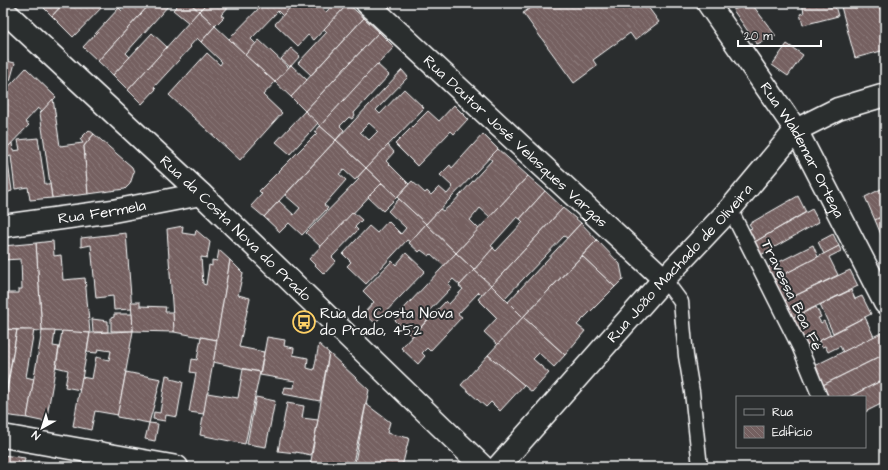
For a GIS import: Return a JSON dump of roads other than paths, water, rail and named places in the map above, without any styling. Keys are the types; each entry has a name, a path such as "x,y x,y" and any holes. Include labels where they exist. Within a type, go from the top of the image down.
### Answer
{"street":[{"name":"Rua Doutor José Velasques Vargas","path":"367,3 664,280"},
{"name":"Rua Waldemar Ortega","path":"708,3 796,130 885,303"},
{"name":"Rua da Costa Nova do Prado","path":"3,10 201,194 483,467"},
{"name":"Rua João Machado de Oliveira","path":"498,467 664,280 730,209 796,130 838,109 885,95"},
{"name":"Rua Fermela","path":"3,226 112,211 201,194"},
{"path":"3,436 177,467"}],"lane":[{"name":"Travessa Boa Fé","path":"730,209 800,348 820,396"},
{"path":"664,280 681,302 686,356 692,392 700,467"}],"place":[{"name":"Rua da Costa Nova do Prado, 452","path":"304,322"}]}
